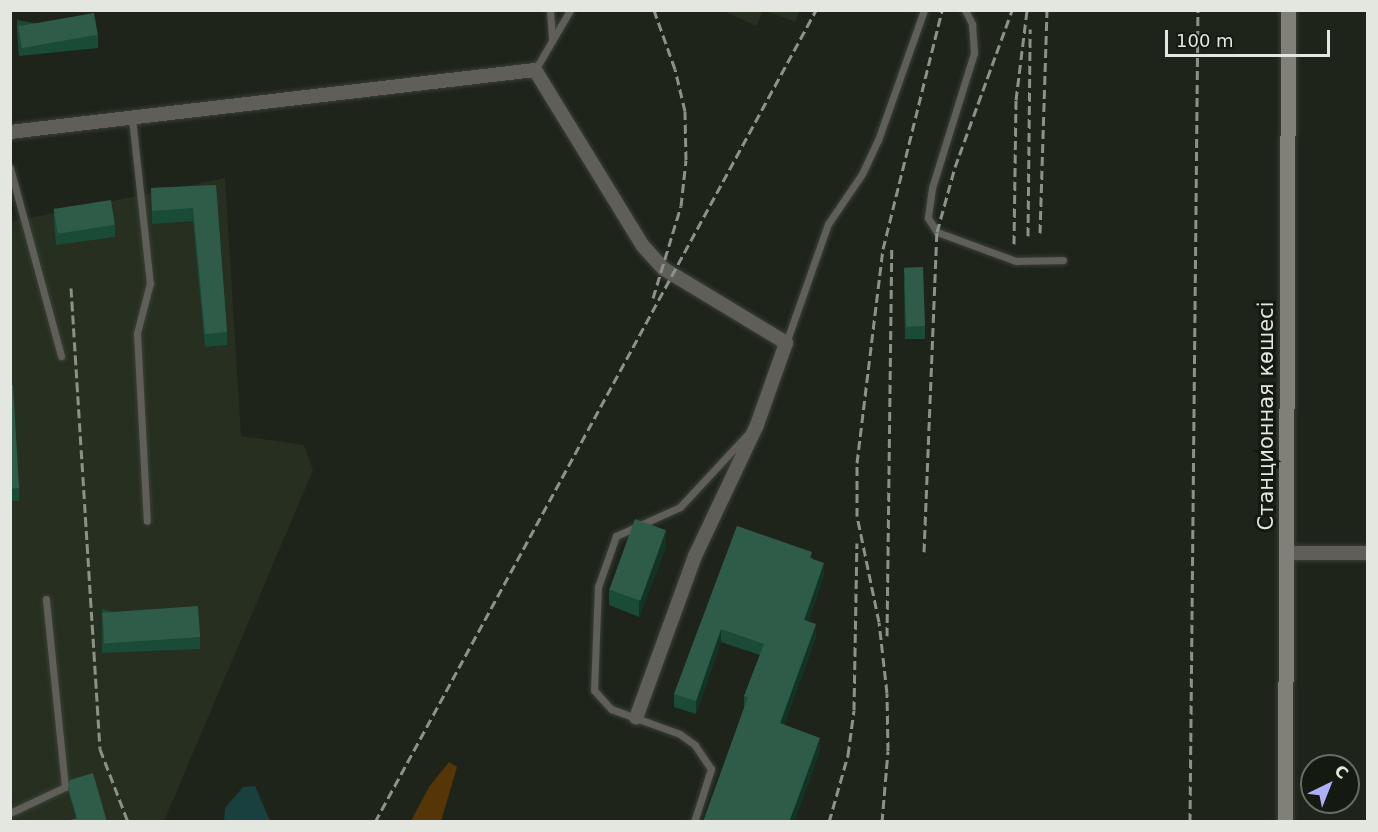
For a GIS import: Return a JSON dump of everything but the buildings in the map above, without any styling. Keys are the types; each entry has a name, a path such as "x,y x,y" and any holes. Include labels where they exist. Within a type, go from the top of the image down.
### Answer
{"street":[{"name":"Станционная көшесі","path":"1285,822 1288,10"},
{"path":"10,132 535,70 643,246 664,269 786,343 758,424 713,511 636,718"},
{"path":"1286,553 1368,553"}],"lane":[{"path":"550,10 552,41"},
{"path":"535,70 570,10"},
{"path":"786,343 828,224 862,174 878,140 924,10"},
{"path":"964,10 972,24 974,53 932,188 928,218 937,232 1016,261 1063,261"},
{"path":"132,118 150,283 137,333 147,520"},
{"path":"10,168 61,356"},
{"path":"693,822 711,769 695,745 680,734 611,709 594,690 597,587 616,536 680,507 758,424"},
{"path":"10,813 65,787 46,599"}],"shaded area":[{"path":"724,11 763,11 756,26"},
{"path":"766,11 800,11 795,22"},
{"path":"225,178 241,436 304,445 313,470 164,821 11,821 10,222"},
{"path":"449,762 457,767 441,821 411,821 429,787"}],"water":[{"path":"255,786 270,821 224,821 225,808 243,787"}],"railway":[{"path":"653,298 681,206 686,160 685,111 675,69 654,10"},
{"path":"375,822 816,10"},
{"path":"882,822 888,751 887,693 879,622 857,516 857,463 883,249 942,10"},
{"path":"924,552 937,232 955,167 1012,10"},
{"path":"1014,244 1016,100 1027,10"},
{"path":"1040,233 1047,10"},
{"path":"1190,822 1198,10"},
{"path":"1028,236 1030,29"},
{"path":"887,636 892,246"},
{"path":"71,288 100,749 128,822"},
{"path":"829,822 848,755 854,710 857,543"}]}
